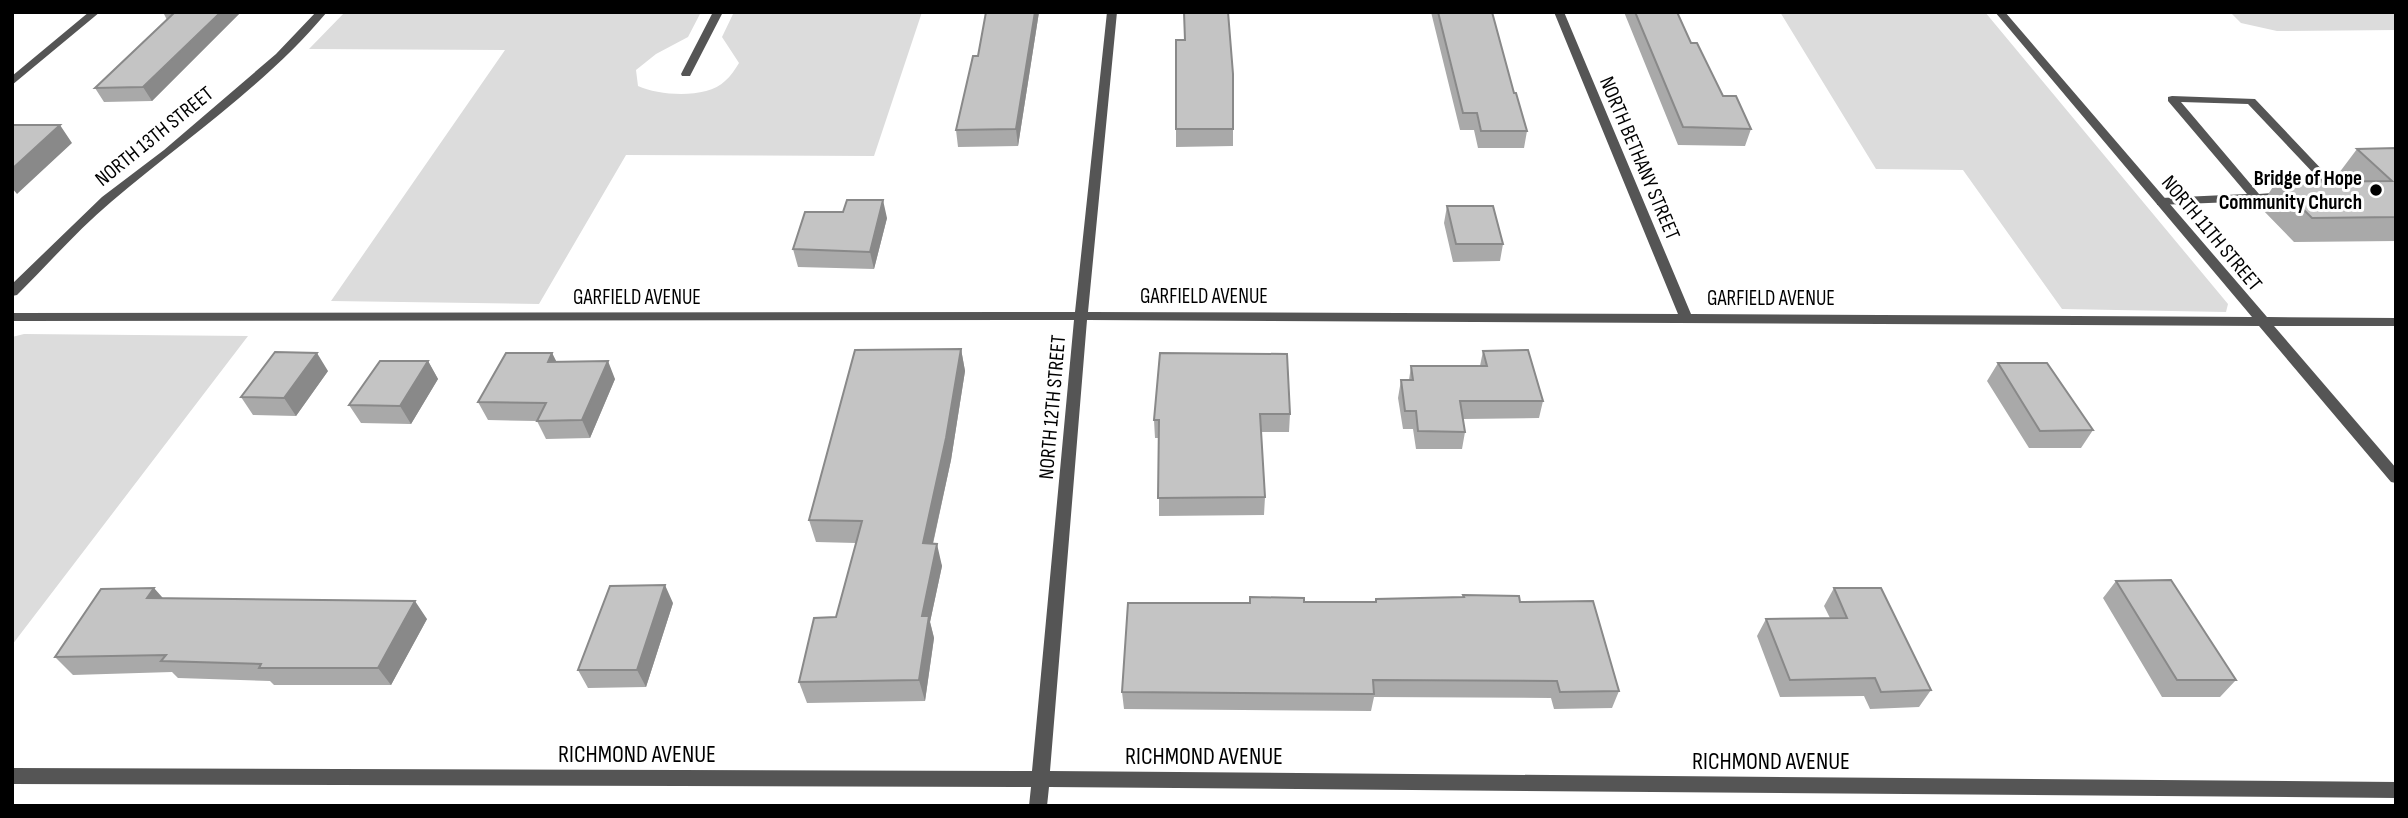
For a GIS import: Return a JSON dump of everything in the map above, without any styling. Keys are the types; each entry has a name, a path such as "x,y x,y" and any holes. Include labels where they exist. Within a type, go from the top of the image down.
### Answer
{"street":[{"path":"12,82 95,12"},
{"name":"NORTH 13TH STREET","path":"12,292 106,200 168,152 280,56 322,12"},
{"path":"686,74 718,12"},
{"name":"NORTH 12TH STREET","path":"1038,806 1081,316 1112,12"},
{"name":"NORTH BETHANY STREET","path":"1559,12 1686,319"},
{"name":"NORTH 11TH STREET","path":"2000,12 2396,478"},
{"path":"2256,197 2172,99 2251,100 2339,195 2326,195"},
{"path":"2161,202 2298,196"},
{"name":"GARFIELD AVENUE","path":"12,317 1081,316 2396,322"},
{"name":"RICHMOND AVENUE","path":"12,776 1040,779 2396,790"}],"shaded area":[{"path":"345,12 701,12 688,37 656,54 636,70 638,86 658,92 683,94 717,87 739,63 722,37 734,12 922,12 874,156 626,155 539,304 331,301 505,50 309,49"},
{"path":"1780,12 1985,12 2228,304 2226,312 2062,309 1963,170 1876,169"},
{"path":"2230,12 2396,12 2396,30 2277,31 2241,23"},
{"path":"24,334 248,336 12,645 12,337"}],"building":[{"path":"175,12 221,12 143,87 95,88"},
{"path":"986,12 1035,12 1016,129 956,130 973,56 978,56"},
{"path":"1184,12 1228,12 1233,74 1233,129 1176,129 1176,40 1185,40"},
{"path":"1438,12 1492,12 1527,131 1481,131 1477,113 1463,113"},
{"path":"1635,12 1677,12 1691,43 1697,43 1723,96 1736,96 1751,129 1683,127"},
{"path":"12,125 60,125 12,169"},
{"path":"2396,148 2396,217 2312,218 2276,182 2392,181 2357,149"},
{"path":"847,200 883,200 870,252 793,249 805,212 843,212"},
{"path":"1447,206 1493,206 1503,244 1456,244"},
{"path":"961,349 946,438 923,543 937,544 922,616 929,616 919,680 799,682 814,618 836,617 862,521 809,520 855,350"},
{"path":"1528,350 1543,401 1460,401 1465,432 1418,431 1416,411 1405,411 1401,380 1413,380 1411,366 1487,366 1483,351"},
{"path":"275,352 317,353 284,398 241,397"},
{"path":"506,353 552,353 548,362 608,361 582,420 537,421 546,403 478,402"},
{"path":"1160,353 1287,354 1290,414 1260,414 1265,497 1158,498 1159,420 1154,420"},
{"path":"380,361 428,361 400,406 349,405"},
{"path":"1998,363 2047,363 2093,430 2040,431"},
{"path":"2171,580 2236,680 2177,680 2116,581"},
{"path":"665,585 637,670 578,670 610,586"},
{"path":"154,588 147,598 415,601 378,668 259,668 261,664 161,661 166,655 55,657 101,589"},
{"path":"1834,588 1881,588 1931,690 1881,692 1875,678 1790,680 1766,619 1847,618"},
{"path":"1463,595 1519,596 1520,602 1593,601 1619,691 1560,692 1557,681 1373,680 1374,694 1122,692 1128,603 1250,603 1250,597 1304,598 1304,602 1376,602 1376,599 1464,597"}],"place":[{"name":"Bridge of Hope Community Church","path":"2376,190"}]}
